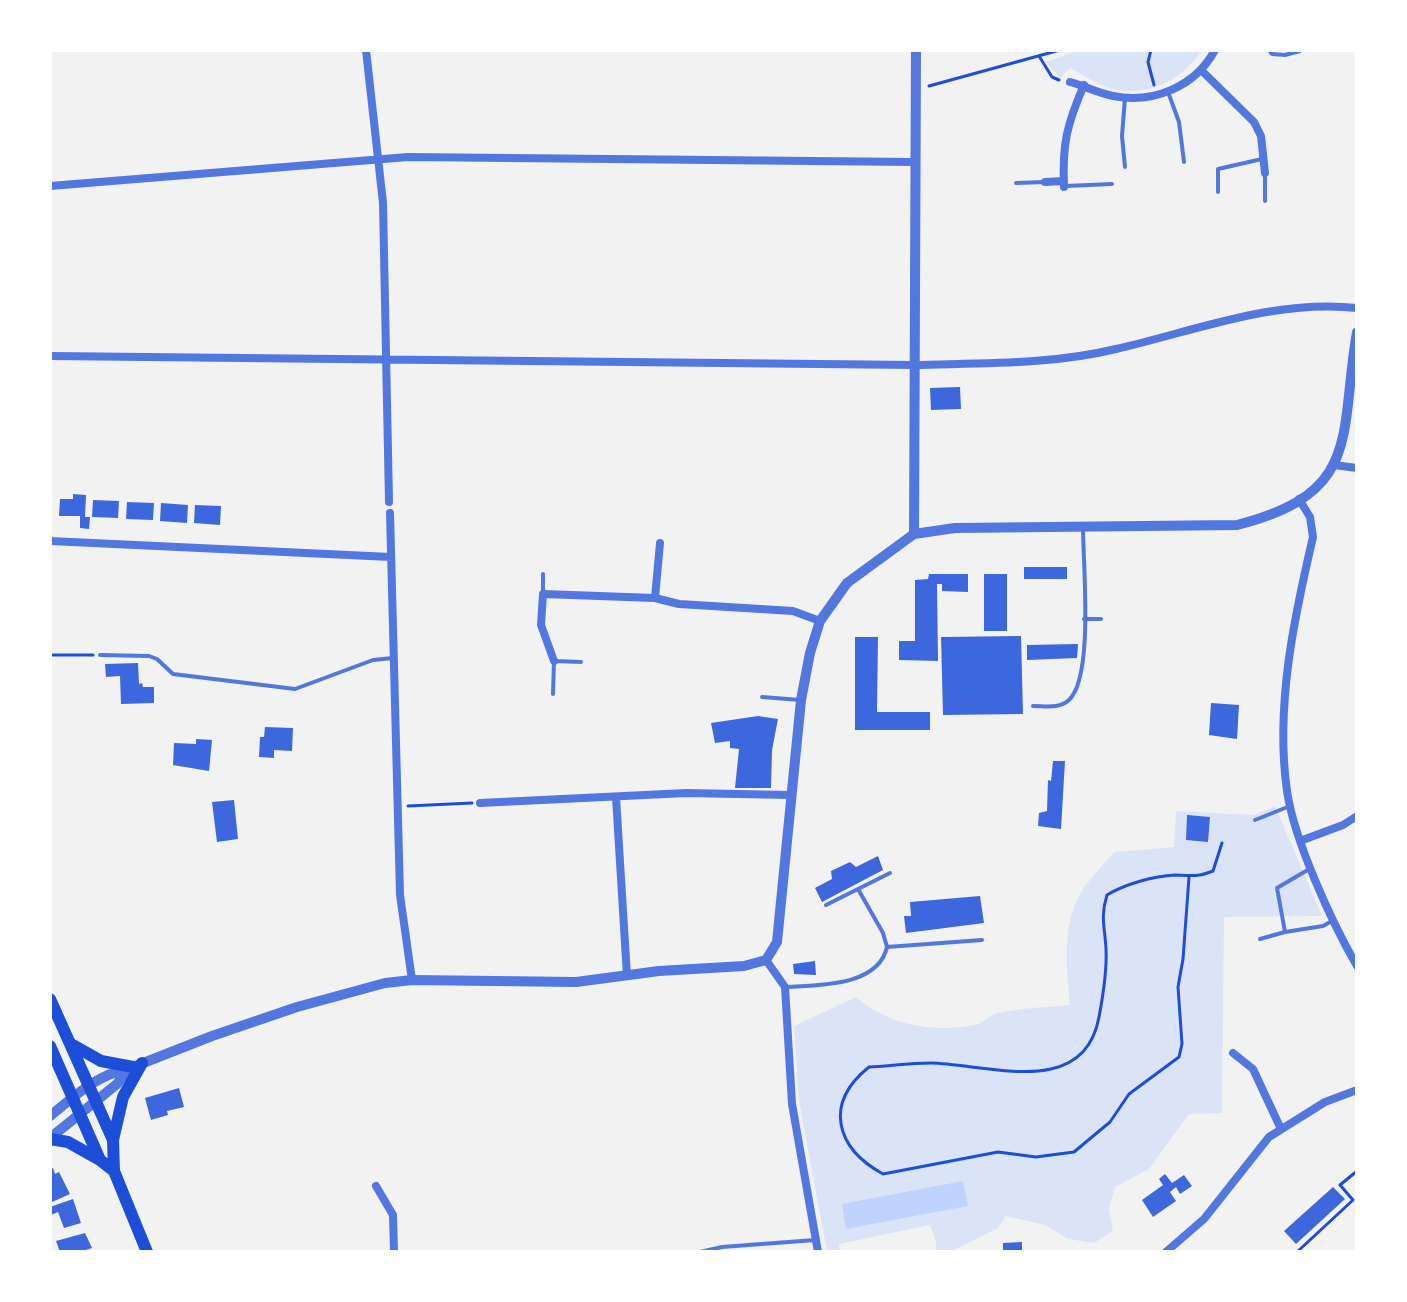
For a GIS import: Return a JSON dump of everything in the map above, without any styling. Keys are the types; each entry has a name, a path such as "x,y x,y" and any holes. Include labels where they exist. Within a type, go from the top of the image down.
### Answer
{"main road":[{"path":"50,999 113,1140"},
{"path":"71,1044 101,1061 134,1066 113,1140 114,1171 147,1252"},
{"path":"50,1046 100,1160"},
{"path":"50,1138 68,1142 114,1171"}],"street":[{"path":"366,50 379,158 385,247 389,502"},
{"path":"914,534 916,50"},
{"path":"1070,82 1125,98 1157,96 1190,80 1215,50"},
{"path":"1201,70 1254,122 1261,136 1265,173"},
{"path":"1045,182 1064,184 1066,127 1084,85"},
{"path":"50,186 379,158 914,162"},
{"path":"50,356 914,365 1036,362 1116,349 1232,318 1288,309 1357,308"},
{"path":"818,1252 792,1104 786,991 770,956 778,932 801,700 820,621 847,583 914,534 955,528 1237,525 1260,519 1299,499 1325,480 1341,449 1348,419 1357,332"},
{"path":"1334,465 1357,468"},
{"path":"1299,499 1313,528 1284,711 1285,766 1290,806 1300,841 1357,966"},
{"path":"390,513 400,895 412,980"},
{"path":"50,541 391,557"},
{"path":"655,598 660,543"},
{"path":"554,661 541,625 543,594 655,598 679,604 793,611 820,621"},
{"path":"480,803 712,792 790,795"},
{"path":"616,797 627,976"},
{"path":"1300,841 1343,825 1357,816"},
{"path":"50,1116 111,1072 297,1007 385,983 412,980 576,982 694,968 744,966 770,956"},
{"path":"1233,1053 1253,1069 1281,1129"},
{"path":"50,1138 117,1084 134,1066"},
{"path":"1166,1252 1204,1219 1269,1137 1325,1102 1357,1090"},
{"path":"376,1186 393,1215 394,1252"}],"lane":[{"path":"1269,50 1279,55 1300,51"},
{"path":"1168,92 1179,122 1184,162"},
{"path":"1125,98 1122,136 1125,167"},
{"path":"1218,192 1218,169 1265,158"},
{"path":"1265,173 1265,201"},
{"path":"1016,183 1045,182"},
{"path":"1064,184 1112,184"},
{"path":"1033,706 1059,706 1070,699 1080,683 1085,655 1083,525"},
{"path":"543,574 543,594"},
{"path":"1084,619 1101,619"},
{"path":"100,655 149,656 173,674 295,689 373,660 393,658"},
{"path":"553,694 554,661 581,662"},
{"path":"762,697 801,700"},
{"path":"1255,820 1290,806"},
{"path":"1285,932 1277,888 1311,868"},
{"path":"826,905 890,873"},
{"path":"786,991 861,975 879,963 887,947 883,933 858,889"},
{"path":"1260,939 1323,926 1334,920"},
{"path":"887,947 982,940"},
{"path":"700,1252 722,1247 815,1240"}],"path":[{"path":"915,89 1060,50"},
{"path":"1151,50 1150,73 1157,96"},
{"path":"1039,56 1052,77 1070,82"},
{"path":"50,655 100,655"},
{"path":"397,807 480,803"},
{"path":"1189,877 1178,987 1182,1044 1179,1057 1129,1094 1110,1122 1094,1138 1074,1152 1055,1156 998,1152 883,1174 864,1164 848,1147 842,1135 840,1117 843,1101 855,1081 869,1067 931,1063 996,1072 1044,1070 1068,1063 1084,1053 1092,1041 1099,1018 1106,951 1102,912 1107,895 1125,884 1176,875 1196,877 1213,871 1222,843"},
{"path":"1297,1252 1353,1200 1340,1185 1357,1171"}],"shaded area":[{"path":"1081,50 1202,50 1176,77 1154,88 1129,91 1104,86 1070,68 1060,78 1046,62"},
{"path":"1275,806 1322,916 1224,917 1222,1113 1189,1114 1149,1169 1115,1187 1109,1209 1113,1231 1094,1243 1068,1239 1045,1225 1006,1216 998,1228 952,1251 936,1252 930,1225 839,1244 840,1252 827,1252 799,1101 794,1026 856,997 868,1007 896,1020 943,1028 974,1025 1002,1012 1070,1005 1067,950 1073,910 1085,886 1114,852 1174,847 1176,811 1255,815"}],"water":[{"path":"963,1181 968,1206 846,1229 842,1204"}],"building":[{"path":"960,387 961,409 931,410 930,388"},
{"path":"73,494 86,495 85,517 90,517 89,529 80,528 80,516 59,516 60,499 73,499"},
{"path":"93,500 119,501 118,518 92,517"},
{"path":"127,502 154,503 153,520 126,519"},
{"path":"161,503 188,505 187,523 160,521"},
{"path":"195,505 221,506 220,525 194,523"},
{"path":"1024,567 1067,567 1067,579 1024,579"},
{"path":"929,574 968,574 968,592 942,591 942,584 937,584 938,661 899,660 899,641 915,641 915,580 928,579"},
{"path":"984,574 1007,574 1007,631 984,631"},
{"path":"1021,636 1023,714 943,715 941,637"},
{"path":"855,637 878,637 877,712 930,712 930,730 855,730"},
{"path":"1078,644 1077,658 1027,660 1027,645"},
{"path":"138,663 139,684 154,687 154,703 121,704 120,676 106,677 105,664"},
{"path":"1211,703 1239,705 1237,739 1209,735"},
{"path":"758,716 778,719 772,750 771,788 735,788 739,749 730,748 730,741 715,743 711,723"},
{"path":"265,727 293,728 292,751 274,750 274,758 259,757 260,737 264,737"},
{"path":"196,739 212,740 209,771 173,765 174,743 196,744"},
{"path":"1053,761 1065,761 1061,829 1038,826 1039,813 1047,811 1048,780 1051,781"},
{"path":"234,800 238,839 217,842 212,802"},
{"path":"1187,815 1210,817 1208,842 1186,840"},
{"path":"878,856 883,870 822,902 815,888 832,879 831,871 850,862 856,867"},
{"path":"980,896 984,923 906,933 904,916 911,916 910,902"},
{"path":"815,961 816,975 794,974 793,964"},
{"path":"179,1088 184,1107 167,1111 168,1115 151,1120 145,1098"},
{"path":"53,1168 55,1174 59,1172 70,1194 52,1202 50,1169"},
{"path":"1165,1174 1172,1183 1184,1175 1192,1186 1180,1194 1176,1187 1170,1192 1176,1201 1153,1217 1142,1200 1163,1185 1159,1179"},
{"path":"1333,1187 1345,1199 1296,1244 1284,1231"},
{"path":"73,1199 81,1223 64,1228 58,1212 51,1215 50,1207"},
{"path":"85,1233 92,1248 80,1252 60,1252 56,1241"},
{"path":"1022,1242 1022,1252 1003,1252 1003,1243"}]}
